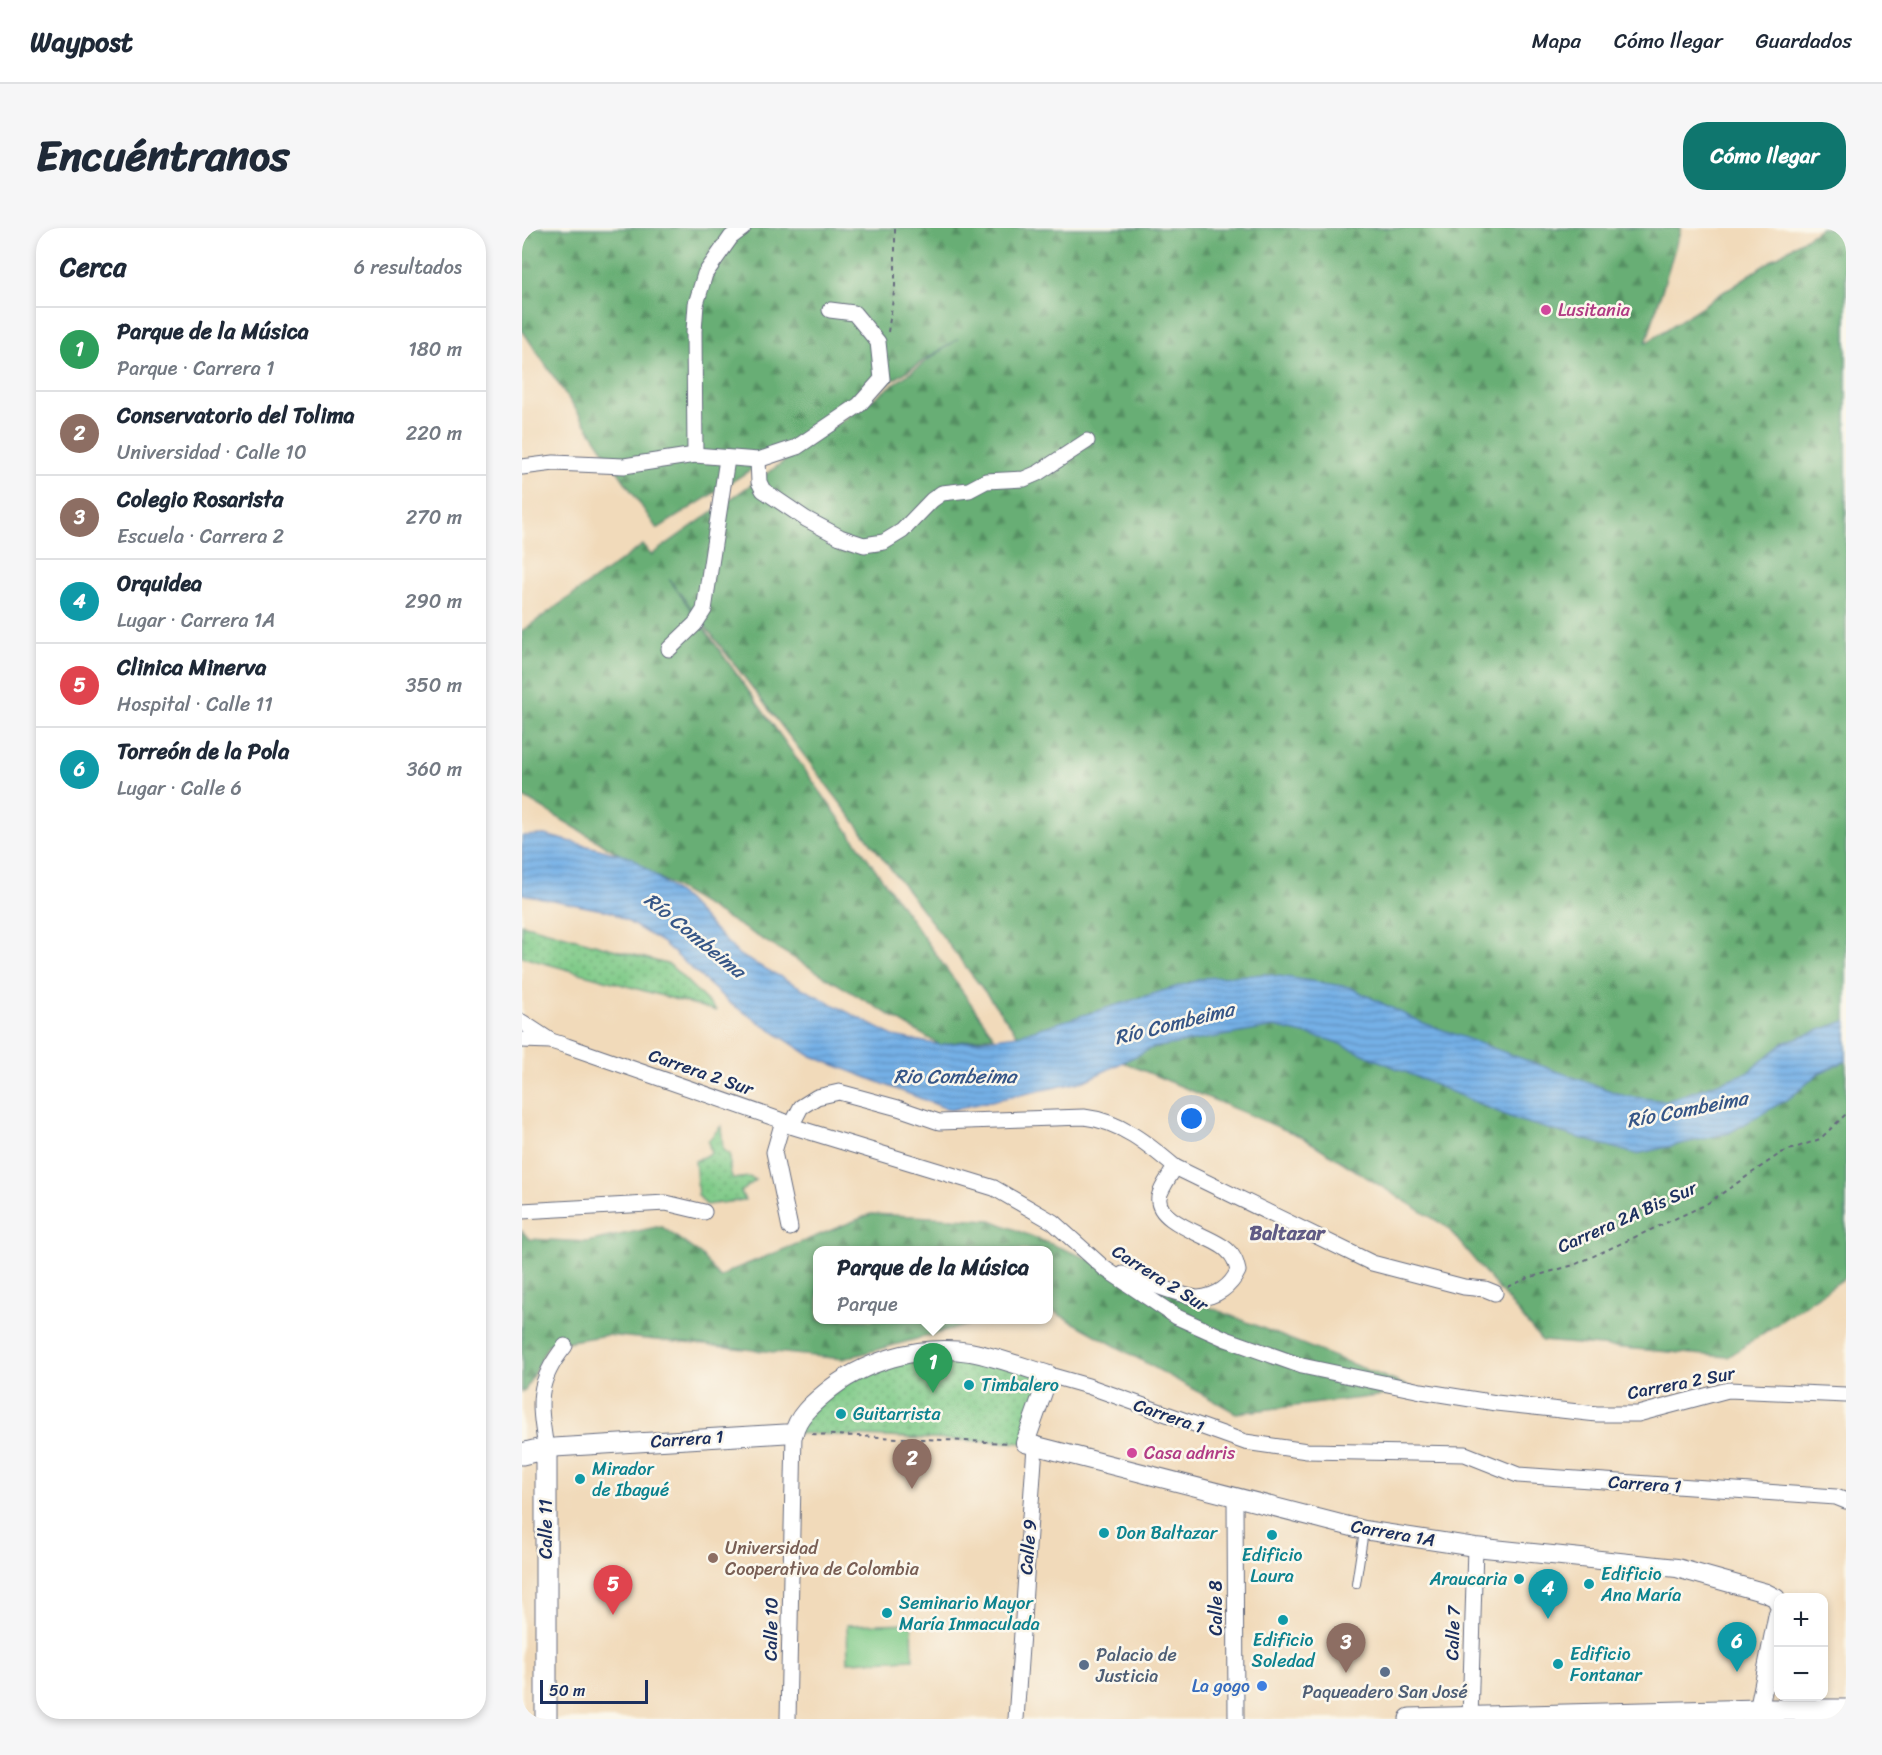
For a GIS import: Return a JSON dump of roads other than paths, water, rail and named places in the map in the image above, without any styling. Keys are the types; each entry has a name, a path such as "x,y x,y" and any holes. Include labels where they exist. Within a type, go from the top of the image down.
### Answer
{"main road":[{"name":"Carrera 1","path":"522,1454 546,1448"},
{"name":"Calle 11","path":"546,1448 546,1719"},
{"path":"1410,1719 1758,1714 1846,1710"}],"street":[{"path":"695,455 696,304 705,274 731,237 742,228"},
{"path":"522,467 554,463 624,466 695,455 759,460 797,447 859,405 882,379 878,342 854,313 830,310"},
{"path":"759,460 759,482 763,490 806,519 840,537 864,545 884,542 902,531 932,500 942,493 969,490 986,481 1024,478 1038,472 1087,441"},
{"path":"669,649 695,624 704,610 727,459"},
{"path":"522,1022 551,1041"},
{"name":"Carrera 2 Sur","path":"522,1040 551,1041 787,1124 994,1188 1053,1222 1104,1268 1177,1317 1226,1339 1302,1366 1496,1403 1607,1414 1638,1414 1728,1390 1846,1395"},
{"path":"790,1228 774,1152 787,1124 801,1107 817,1097 839,1092 939,1122 1084,1117 1099,1119 1148,1143 1175,1167 1372,1263 1495,1293"},
{"path":"1104,1268 1196,1298 1215,1294 1233,1282 1238,1270 1235,1258 1226,1248 1171,1220 1162,1209 1159,1197 1175,1167"},
{"path":"522,1211 666,1203 704,1212"},
{"name":"Calle 11","path":"546,1448 540,1404 543,1383 552,1363 565,1346"},
{"name":"Carrera 1","path":"546,1448 794,1432 797,1423 808,1409 832,1387 852,1374 892,1358 935,1351 968,1352 1088,1386 1262,1446 1307,1451 1465,1454 1518,1475 1836,1497 1846,1501"},
{"name":"Calle 9","path":"1016,1719 1030,1445 1049,1375"},
{"name":"Calle 10","path":"788,1719 794,1432"},
{"name":"Carrera 1A","path":"1030,1445 1365,1530 1475,1547 1677,1568 1772,1598"},
{"name":"Calle 8","path":"1235,1498 1236,1719"},
{"name":"Calle 7","path":"1470,1718 1475,1547"},
{"path":"1758,1714 1774,1637"}],"lane":[{"path":"1356,1584 1365,1530"}],"water":[{"name":"Rio Combeima","path":"545,835 633,858 686,900 739,955 893,1036 940,1045 1018,1035 1205,978 1265,974 1349,987 1418,1021 1625,1096 1666,1101 1747,1073 1785,1042 1846,1021 1846,1061 1819,1073 1791,1097 1729,1133 1636,1154 1517,1120 1331,1040 1274,1027 1152,1048 1084,1081 950,1110 809,1055 730,1003 662,942 612,912 522,894 522,836"}],"place":[{"name":"Lusitania","path":"1546,310"},
{"name":"Timbalero","path":"969,1385"},
{"name":"Parque de la Música","path":"933,1393"},
{"name":"Guitarrista","path":"841,1414"},
{"name":"Casa adnris","path":"1132,1453"},
{"name":"Mirador de Ibagué","path":"580,1479"},
{"name":"Conservatorio del Tolima","path":"912,1489"},
{"name":"Don Baltazar","path":"1104,1533"},
{"name":"Edificio Laura","path":"1272,1535"},
{"name":"Universidad Cooperativa de Colombia","path":"713,1558"},
{"name":"Araucaria","path":"1519,1579"},
{"name":"Edificio Ana María","path":"1589,1584"},
{"name":"Seminario Mayor María Inmaculada","path":"887,1613"},
{"name":"Clinica Minerva","path":"613,1615"},
{"name":"Orquidea","path":"1548,1619"},
{"name":"Edificio Soledad","path":"1283,1620"},
{"name":"Edificio Fontanar","path":"1558,1664"},
{"name":"Palacio de Justicia","path":"1084,1665"},
{"name":"Paqueadero San José","path":"1385,1672"},
{"name":"Torreón de la Pola","path":"1737,1672"},
{"name":"Colegio Rosarista","path":"1346,1673"},
{"name":"La gogo","path":"1262,1686"}],"district":[{"name":"Baltazar","path":"1287,1233"}],"water label":[{"name":"Río Combeima","path":"695,935"},
{"name":"Río Combeima","path":"1174,1023"},
{"name":"Río Combeima","path":"1687,1109"}]}
